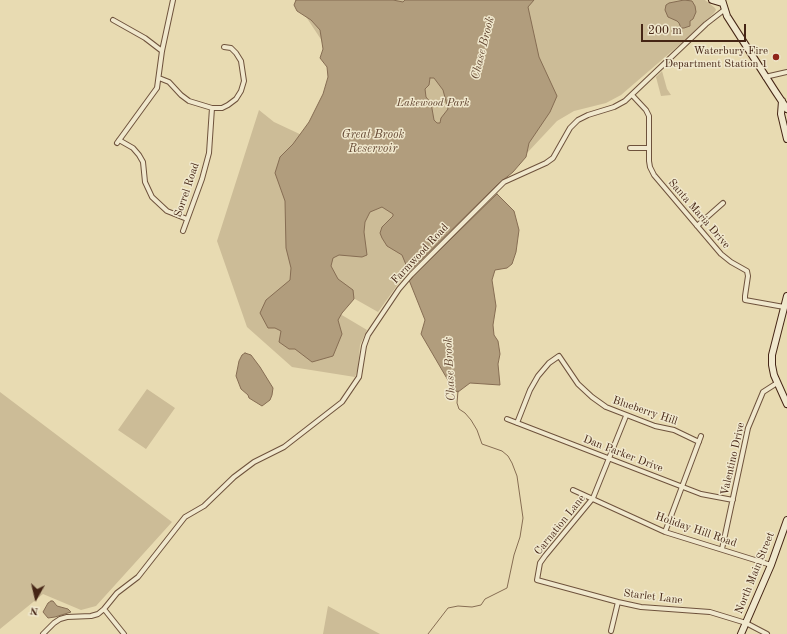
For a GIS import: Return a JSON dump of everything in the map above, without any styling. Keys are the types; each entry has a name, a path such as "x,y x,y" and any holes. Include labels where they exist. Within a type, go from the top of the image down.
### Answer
{"main road":[{"path":"712,0 721,1 724,10 765,76 787,108"},
{"path":"782,102 781,111 786,128 787,139"},
{"path":"787,296 772,355 772,365 776,383 787,404"},
{"name":"North Main Street","path":"741,634 771,565 787,520"}],"street":[{"path":"173,0 162,51 157,88 118,142 133,148 139,155 143,162 145,182 152,197 167,211 186,219"},
{"name":"Farmwood Road","path":"42,634 54,622 67,617 91,616 98,614 117,593 138,577 185,517 204,506 234,477 254,462 284,447 342,402 359,377 364,346 368,335 399,289 411,275 498,187 512,177 546,164 553,158 570,128 578,120 588,115 614,107 632,95 706,24 724,10"},
{"path":"114,20 145,38 162,51"},
{"path":"159,78 169,82 189,101 212,108 224,106 236,99 242,91 244,81 241,61 231,48 224,47"},
{"path":"765,76 787,72"},
{"name":"Santa Maria Drive","path":"632,95 646,110 649,116 650,164 652,172 723,256 747,271 748,276 745,300 784,307"},
{"name":"Sorrel Road","path":"183,231 186,219 202,179 208,153 212,108"},
{"path":"630,148 650,148"},
{"path":"697,226 723,203"},
{"name":"Blueberry Hill","path":"517,423 530,390 538,376 549,363 559,356 578,384 606,407 655,426 674,430 699,442"},
{"name":"Valentino Drive","path":"722,549 748,428 763,392 776,383"},
{"name":"Carnation Lane","path":"537,580 540,563 593,498 626,416"},
{"name":"Dan Parker Drive","path":"507,419 701,494 733,500"},
{"path":"666,532 701,436"},
{"name":"Holiday Hill Road","path":"573,490 666,532 771,565"},
{"name":"Starlet Lane","path":"537,580 641,607 710,612 746,623 767,634"},
{"path":"611,631 618,602"},
{"path":"104,609 124,634"}],"green space":[{"name":"Great Brook Reservoir","path":"295,0 705,0 716,10 693,33 621,95 606,103 574,111 557,121 512,169 406,273 378,312 332,286 330,308 367,330 360,345 358,369 355,377 292,367 247,327 217,241 259,110 274,122 306,137 334,75 324,44"},
{"path":"662,71 667,89 671,95 661,96 656,77"},
{"path":"147,389 175,408 146,449 118,430"},
{"path":"0,392 172,522 96,606 81,610 43,594 0,629"},
{"path":"328,606 350,618 380,634 323,634"}],"water":[{"name":"Great Brook Reservoir","path":"296,0 393,0 403,2 405,0 534,0 528,7 539,57 557,96 550,112 529,143 526,157 513,172 497,185 409,272 402,255 387,246 380,233 382,227 393,216 393,214 382,207 370,212 365,222 364,232 367,255 362,257 339,255 333,258 331,266 338,279 353,290 354,299 338,320 342,334 333,356 312,362 295,349 289,349 279,342 281,331 275,328 268,328 260,313 266,300 290,280 291,268 286,248 285,201 275,173 280,157 293,144 309,122 323,94 328,77 327,67 320,58 323,49 320,30 311,20 297,11 294,5","holes":["430,78 434,78 443,90 448,109 441,118 440,123 437,123 434,120 431,103 426,97 425,89 429,85"]},
{"path":"684,0 692,1 696,12 693,19 690,21 690,26 681,28 677,21 668,17 665,10 666,5 669,3"},
{"path":"497,194 514,211 519,230 516,252 512,264 507,268 495,270 492,280 496,306 493,325 494,335 498,341 500,354 498,364 500,385 470,383 458,392 451,389 449,382 421,334 425,320 409,280"},
{"path":"245,353 251,355 273,388 270,400 262,406 249,398 248,395 241,389 236,376 239,361"},
{"path":"53,601 57,606 68,609 71,612 48,618 43,612 48,603"}],"waterway":[{"name":"Chase Brook","path":"428,634 448,608 481,605 485,599 507,588 514,555 520,537 523,518 517,476 512,463 508,456 502,451 482,444 477,430 471,420 459,409 457,403 458,391"}],"place":[{"name":"Waterbury Fire Department Station 1","path":"776,57"}],"park label":[{"name":"Lakewood Park","path":"433,103"}]}
